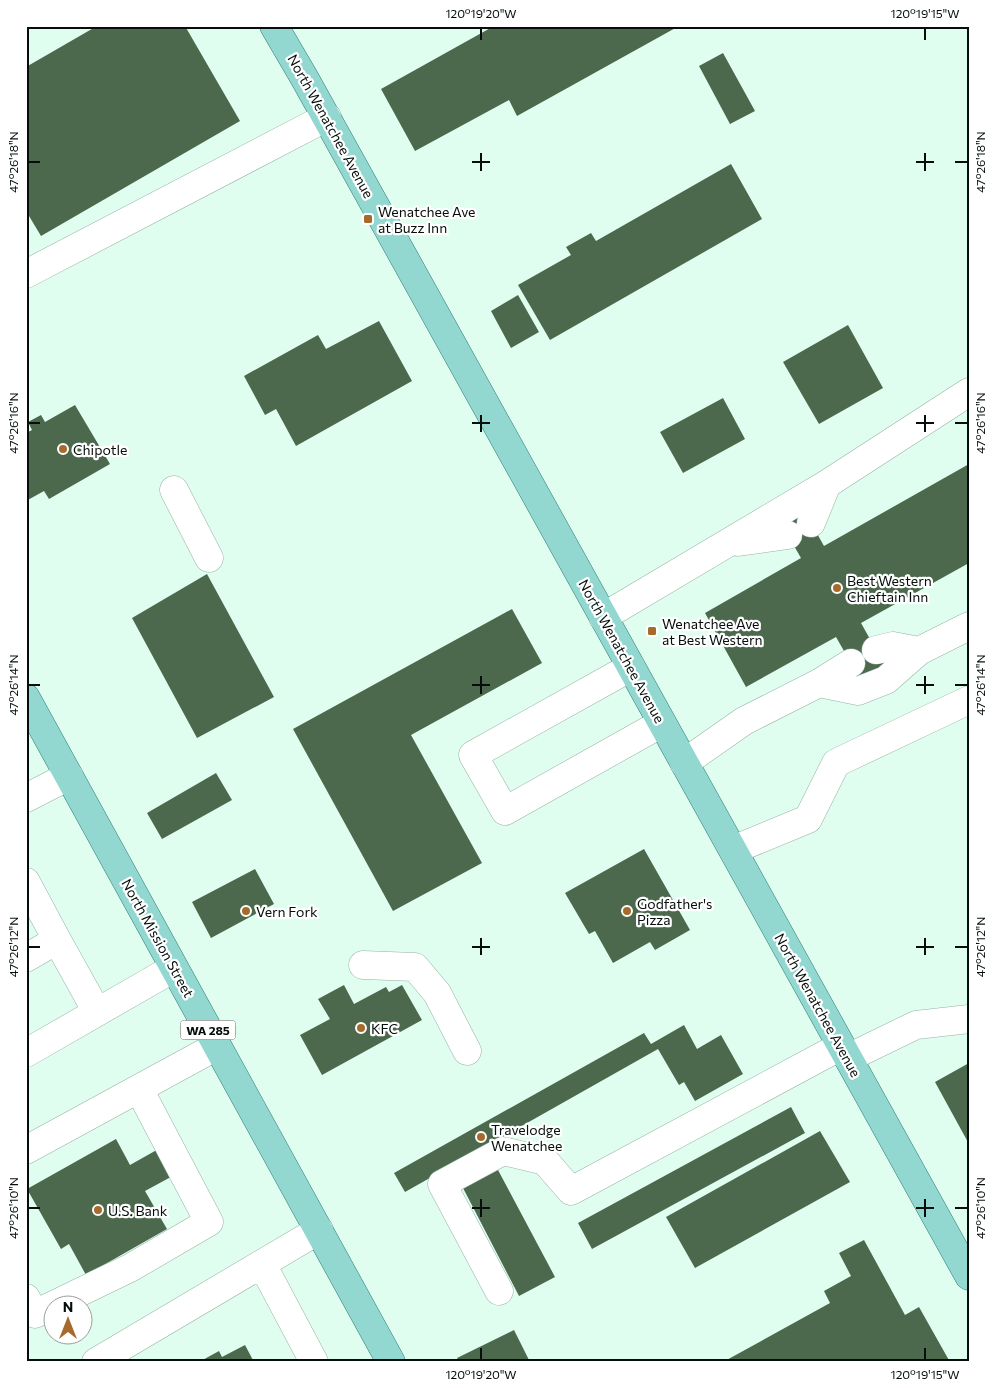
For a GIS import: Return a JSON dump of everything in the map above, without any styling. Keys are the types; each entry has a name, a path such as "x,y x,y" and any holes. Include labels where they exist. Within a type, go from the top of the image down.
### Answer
{"main road":[{"name":"North Wenatchee Avenue","path":"274,26 327,117 969,1276"},
{"name":"North Mission Street","path":"26,698 391,1362"}],"lane":[{"path":"26,274 327,117"},
{"path":"603,617 827,484 969,392"},
{"path":"727,543 799,529 827,484"},
{"path":"174,490 209,558"},
{"path":"819,683 858,691 886,680 920,651 969,626"},
{"path":"876,650 893,646 920,651"},
{"path":"684,763 744,721 819,683 851,664"},
{"path":"631,667 473,755 505,811 662,723"},
{"path":"733,850 808,819 836,763 969,700"},
{"path":"26,798 69,776"},
{"path":"26,882 97,1012"},
{"path":"26,958 58,940"},
{"path":"363,965 416,967 437,994 467,1051"},
{"path":"26,1053 174,968"},
{"path":"498,1290 442,1184 503,1151 544,1161 571,1191 844,1052 916,1025 969,1019"},
{"path":"26,1150 218,1046"},
{"path":"26,1298 35,1314 130,1268 208,1222 139,1088"},
{"path":"96,1362 319,1230"},
{"path":"262,1264 314,1362"}],"building":[{"path":"97,26 185,26 240,121 41,236 26,211 26,67"},
{"path":"494,26 679,26 517,116 509,100 415,151 381,89"},
{"path":"723,53 755,111 730,124 699,66"},
{"path":"731,164 762,219 550,340 518,285 571,255 566,247 591,233 596,241"},
{"path":"518,295 539,332 511,348 491,311"},
{"path":"379,321 412,381 296,446 276,409 265,415 244,376 318,335 326,349"},
{"path":"848,325 883,388 819,424 783,362"},
{"path":"723,398 745,439 683,473 660,432"},
{"name":"Chipotle","path":"75,405 110,464 49,499 44,491 26,501 26,433 32,430 28,422 41,415 45,422"},
{"name":"Best Western Chieftain Inn","path":"969,464 969,563 861,623 885,666 860,679 836,637 746,687 705,613 801,558 779,520 802,507 824,546"},
{"path":"207,574 274,697 197,738 132,618"},
{"path":"512,609 542,663 411,735 482,863 393,911 293,729"},
{"path":"216,773 232,800 162,839 147,813"},
{"name":"Godfather's Pizza","path":"644,849 690,930 655,950 650,942 613,963 595,931 589,934 565,893"},
{"path":"255,869 274,904 211,938 192,902"},
{"name":"KFC","path":"344,985 354,1004 386,987 389,992 402,985 422,1020 322,1075 300,1035 330,1019 318,999"},
{"name":"Travelodge Wenatchee","path":"684,1025 697,1049 721,1035 743,1074 695,1101 684,1082 679,1085 658,1049 405,1192 394,1173 644,1033 651,1044"},
{"path":"969,1063 969,1144 935,1082"},
{"path":"791,1107 805,1133 592,1249 578,1223"},
{"path":"820,1131 850,1182 695,1268 666,1217"},
{"name":"U.S. Bank","path":"178,1138 193,1165 145,1191 167,1229 86,1275 69,1244 61,1249 27,1189 116,1139 130,1165"},
{"path":"498,1170 555,1277 519,1296 463,1188"},
{"path":"864,1240 905,1315 919,1307 950,1362 723,1362 830,1303 824,1291 851,1276 839,1253"},
{"path":"514,1330 530,1362 459,1362 457,1358"},
{"path":"245,1345 254,1362 199,1362 219,1351 222,1357"}],"place":[{"name":"Wenatchee Ave at Buzz Inn","path":"368,219"},
{"name":"Chipotle","path":"63,449"},
{"name":"Best Western Chieftain Inn","path":"837,588"},
{"name":"Wenatchee Ave at Best Western","path":"652,631"},
{"name":"Vern Fork","path":"246,911"},
{"name":"Godfather's Pizza","path":"627,911"},
{"name":"KFC","path":"361,1028"},
{"name":"Travelodge Wenatchee","path":"481,1137"},
{"name":"U.S. Bank","path":"98,1210"}]}
